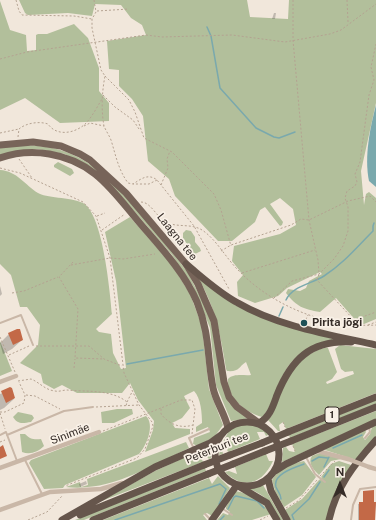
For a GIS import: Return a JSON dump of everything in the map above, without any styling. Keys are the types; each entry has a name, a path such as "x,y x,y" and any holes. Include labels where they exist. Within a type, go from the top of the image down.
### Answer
{"highway":[{"path":"186,264 222,294 258,313 278,321 376,345"},
{"path":"259,423 269,415 286,374 300,357 315,347 330,343 365,342"},
{"name":"Peterburi tee","path":"66,520 262,443 287,430 376,397"},
{"name":"Peterburi tee","path":"93,520 292,442 376,407"},
{"path":"62,520 126,482 210,443 228,428 244,422 259,423 267,428 278,444 279,462 275,471 268,479 252,486 237,485"},
{"path":"275,471 305,454 376,422"},
{"path":"222,434 215,452 216,463 220,472 227,480 267,503 274,518"},
{"path":"329,520 340,489 362,456 376,440"},
{"path":"268,479 270,491 287,520"},
{"path":"211,520 222,509 237,485"}],"main road":[{"name":"Laagna tee","path":"0,144 18,142 56,145 80,154 90,160 126,193 186,264 207,303 214,321 224,382 229,397 237,407 259,423"},
{"name":"Laagna tee","path":"0,158 15,154 36,153 56,156 81,165 106,185 170,258 194,294 204,320 208,339 213,390 228,428"}],"street":[{"path":"0,382 16,376"},
{"name":"Sinimäe","path":"0,468 99,432"},
{"path":"314,451 333,454 376,469"},
{"path":"0,510 42,494 101,489 126,482"}],"lane":[{"path":"0,323 21,315 33,345"},
{"path":"0,435 64,411 93,408"},
{"path":"365,438 370,432 368,426"},
{"path":"194,450 189,438 209,429"},
{"path":"6,434 18,462"},
{"path":"305,454 312,469 325,482"},
{"path":"25,460 42,494"},
{"path":"351,520 353,505 360,488 376,487"},
{"path":"222,509 232,515"},
{"path":"205,514 211,520"}],"path":[{"path":"16,0 19,11 22,15 74,16 92,19"},
{"path":"94,0 96,12 92,19 101,70 129,100 135,112 140,132"},
{"path":"293,0 293,40 309,220 319,274"},
{"path":"347,0 348,23"},
{"path":"0,59 27,52 146,35 162,37 232,35 274,42 293,40 330,34 341,30 348,23 376,4"},
{"path":"96,12 129,9"},
{"path":"376,44 370,67 374,80 369,95 360,162 355,174 357,182 355,186 347,191 345,198 349,217 346,236 334,258 319,274 317,280 354,320 376,312"},
{"path":"105,76 102,94 104,126 110,138 116,161 128,183 149,184 157,180"},
{"path":"102,94 114,108 133,120 144,138 170,151 214,194 221,210 231,246"},
{"path":"84,126 103,99"},
{"path":"0,133 19,129 23,125 45,123 59,133 67,133 84,126 98,123 104,126"},
{"path":"18,142 19,129"},
{"path":"160,185 168,168 167,159 170,151"},
{"path":"15,154 32,178"},
{"path":"0,168 14,170 84,202 96,216 110,258 122,366 132,392 139,405 151,418 153,426 145,449 139,456 66,486 61,498 47,512 28,520"},
{"path":"133,184 148,177 152,177 157,180 194,226 229,289"},
{"path":"221,251 231,246 291,225 301,219 309,220 346,202 364,196 370,196 376,202"},
{"path":"138,203 146,203 180,236 187,251 192,255 197,255"},
{"path":"96,216 105,213"},
{"path":"101,230 127,213"},
{"path":"169,224 194,226 205,232 241,273 274,298 308,314 336,322 365,326 376,325"},
{"path":"241,273 315,250"},
{"path":"70,265 110,258 123,259 155,254"},
{"path":"12,294 24,291 59,277 73,262"},
{"path":"274,298 292,281 319,274"},
{"path":"59,277 78,309 74,368"},
{"path":"304,323 308,314"},
{"path":"365,326 376,322"},
{"path":"8,356 31,346 89,346 104,359"},
{"path":"75,358 104,359 122,366"},
{"path":"18,381 31,378 44,387 56,392 99,392 122,398 127,402"},
{"path":"126,406 132,392"},
{"path":"25,395 35,396 64,411"},
{"name":"Sinimäe","path":"99,432 181,400 192,400 194,409 193,425"},
{"path":"93,408 139,405"},
{"path":"161,408 161,414 168,422 178,426 187,427 193,425 192,436"},
{"path":"0,412 6,434"},
{"path":"283,422 287,430"},
{"path":"0,442 8,438"},
{"path":"292,442 295,451"},
{"path":"285,508 298,501 331,463 340,460"},
{"path":"260,520 274,518"}],"green space":[{"path":"19,0 247,0 250,17 288,19 289,0 376,0 376,103 361,171 364,205 366,194 369,192 376,198 376,319 364,324 358,323 336,298 320,312 309,310 301,307 286,293 288,289 300,291 306,288 309,281 322,274 320,272 287,288 278,296 255,303 238,296 237,282 243,275 232,261 234,246 280,234 296,225 293,209 280,198 270,204 283,222 282,225 280,226 265,207 260,210 255,222 232,241 218,241 175,196 169,179 148,161 143,116 132,99 119,86 119,70 109,69 107,41 146,35 142,25 131,18 121,5 95,4 92,16 68,13 28,15 25,13"},
{"path":"0,1 10,30 26,35 27,51 36,50 36,35 47,34 74,24 88,38 99,68 99,91 109,103 109,121 60,123 25,98 0,110"},
{"path":"23,145 54,148 71,154 86,162 101,173 130,201 188,273 210,316 226,396 229,403 250,418 231,421 216,385 210,328 193,286 172,255 115,189 65,154 37,149 0,155 0,148"},
{"path":"58,162 72,169 74,173 70,176 54,167 54,165"},
{"path":"0,170 16,176 41,195 78,201 83,203 90,210 96,222 104,254 112,314 96,329 99,332 111,334 113,353 121,369 126,368 116,281 105,232 130,217 172,265 190,294 202,326 209,389 223,425 215,436 198,446 193,444 194,438 210,432 208,427 196,432 196,427 202,423 202,419 200,402 194,391 184,396 190,408 182,418 172,423 175,428 190,429 190,434 145,452 153,430 154,421 138,400 130,383 122,393 77,393 62,385 54,389 43,383 41,374 20,363 38,345 40,325 27,307 20,307 11,275 0,264"},
{"path":"186,230 191,231 195,237 195,242 201,251 195,254 193,253 183,238 183,233"},
{"path":"197,276 235,305 341,339 317,346 294,359 282,377 267,411 262,417 249,412 238,403 230,392 228,379 236,375 251,375 246,362 237,370 227,371 213,309"},
{"path":"0,341 12,371 0,376"},
{"path":"340,345 376,349 376,393 286,429 283,422 279,425 280,431 278,431 268,420 274,411 291,373 307,356 321,349 328,348 337,372 332,379 326,382 327,384 354,374 353,371 345,372 341,369 335,349"},
{"path":"376,400 376,404 290,438 289,435"},
{"path":"117,409 132,409 133,414 114,423 102,423 101,412"},
{"path":"376,411 376,419 282,462 283,448 286,447 289,451 294,452 295,451 292,444"},
{"path":"18,412 32,415 34,418 31,422 19,422 13,417"},
{"path":"146,416 149,420 150,430 145,446 139,454 65,485 63,488 44,489 29,463 31,460"},
{"path":"248,423 263,428 270,434 266,436 264,432 257,432 260,439 228,452 225,445 222,448 223,454 219,455 221,446 231,427"},
{"path":"376,425 376,437 356,460 325,450 326,447 365,430 366,432 363,437 365,440 370,434 372,427"},
{"path":"20,434 25,434 32,439 41,439 44,446 34,452 22,452"},
{"path":"186,442 189,448 145,470 114,482 99,486 81,487 88,485 87,479"},
{"path":"207,447 211,449 211,458 209,459 205,455 200,455 203,462 99,502 155,471"},
{"path":"266,454 269,461 273,461 269,469 264,475 252,482 246,483 239,481 232,478 225,472 229,471 237,474 235,467"},
{"path":"317,454 327,454 341,459 331,461 319,475 315,471 310,461 312,456"},
{"path":"304,461 316,477 302,495 284,507 275,491 272,480 282,469"},
{"path":"339,461 351,465 326,520 290,520 285,510 302,499 322,478 321,477 331,464"},
{"path":"205,468 206,471 84,520 75,520"},
{"path":"218,476 230,488 212,516 207,513 203,515 207,520 103,520 209,478 212,484"},
{"path":"80,482 81,487 66,487"},
{"path":"263,485 283,520 280,520 275,509 268,500 259,493 248,489"},
{"path":"235,491 255,499 271,514 252,520 217,520 223,513 228,515 230,512 226,509 226,507"}],"water":[{"path":"376,105 376,187 369,181 367,152"}],"building":[{"path":"20,329 23,340 13,345 8,333"},
{"path":"10,387 12,388 15,398 6,403 1,391"},
{"path":"82,426 85,433 77,436 74,429"},
{"path":"3,445 7,456 0,459 0,447"},
{"path":"374,490 374,502 376,502 375,520 359,520 359,502 363,502 363,491"}],"waterway":[{"path":"207,27 211,36 220,88 256,128 279,138 295,132"},
{"path":"286,300 297,288 324,276 350,255 373,231 374,223"},
{"path":"279,316 283,307"},
{"path":"127,364 203,350"},
{"path":"333,448 362,435"},
{"path":"312,461 319,457 328,458"},
{"path":"324,467 329,457"},
{"path":"281,499 276,487 278,478 291,469 304,464"},
{"path":"324,477 329,470"},
{"path":"294,520 292,515 309,499 320,482"},
{"path":"115,520 220,484 226,489 219,504"},
{"path":"228,509 236,496 257,501 264,508"},
{"path":"220,520 224,516"}],"place":[{"name":"Pirita jõgi","path":"304,323"}]}
